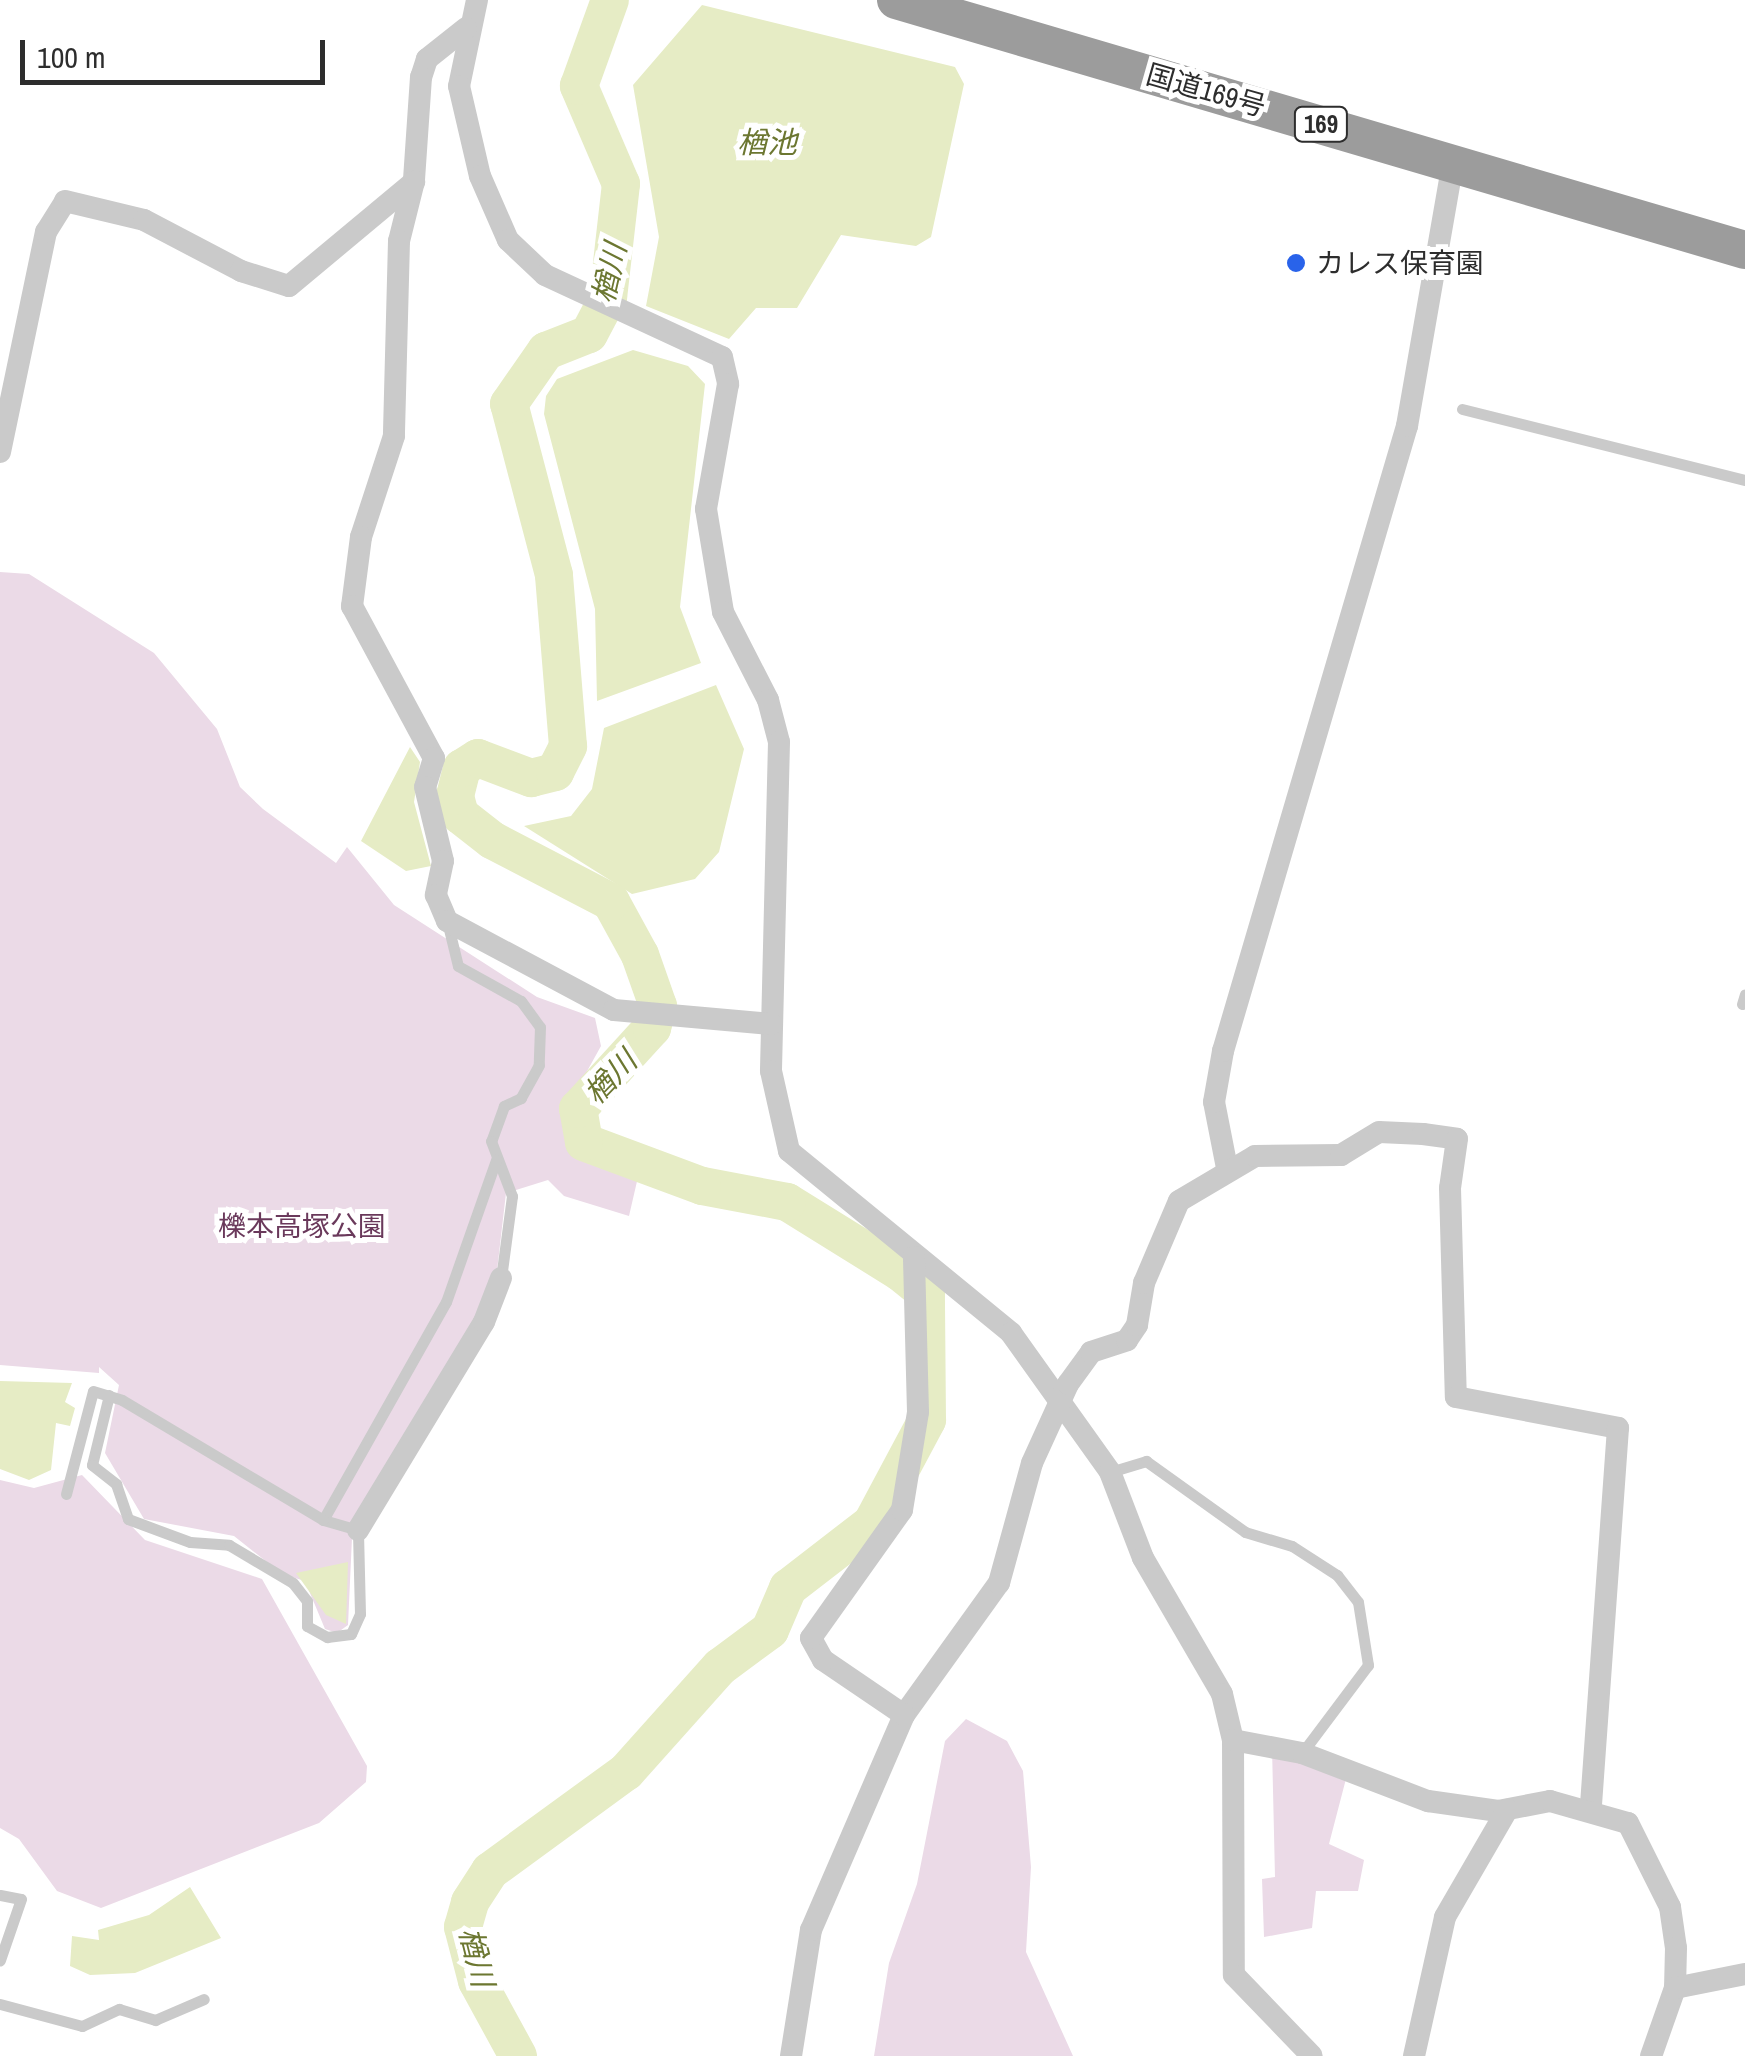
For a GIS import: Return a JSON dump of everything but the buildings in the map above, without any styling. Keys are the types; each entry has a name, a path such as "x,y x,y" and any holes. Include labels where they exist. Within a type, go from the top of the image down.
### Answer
{"highway":[{"name":"国道169号","path":"896,0 1745,250"}],"street":[{"path":"478,0 466,28 459,86 480,176 508,240 545,275 722,357 728,384 706,509 711,567 779,742 771,1024 776,1112 789,1151 1011,1333 1059,1407 1110,1472 1143,1558 1222,1694 1233,1740 1234,1975 1312,2056"},
{"path":"466,28 427,59 416,106 414,182 399,240 394,436 361,537 352,606 434,758 427,816 443,862 436,895 447,921 614,1010 771,1024"},
{"path":"1228,1168 1214,1102 1224,1051 1407,426 1453,162"},
{"path":"0,452 46,232 65,201 144,220 241,271 289,286 414,182"},
{"path":"790,2056 811,1930 904,1715 998,1582 1032,1462 1059,1407 1091,1352 1127,1340 1138,1325 1144,1283 1179,1201 1228,1168 1255,1156 1341,1155 1379,1132 1456,1140 1450,1188 1456,1397 1618,1428 1591,1807"},
{"path":"904,1715 823,1660 810,1638 902,1510 918,1412 914,1257"},
{"path":"358,1530 484,1322 501,1278"},
{"path":"1233,1740 1302,1753 1428,1801 1507,1810 1550,1802 1591,1807 1628,1823 1660,1886 1676,1948 1674,1988 1651,2056"},
{"path":"1414,2056 1445,1918 1507,1810"},
{"path":"1674,1988 1745,1974"}],"lane":[{"path":"1462,409 1745,480"},
{"path":"447,921 458,966 521,1001 540,1027 539,1065 521,1098 504,1106 491,1141 512,1196 501,1278"},
{"path":"323,1520 446,1302 496,1160"},
{"path":"66,1494 93,1391 109,1395 323,1520 358,1530 360,1614 351,1634 327,1638 307,1626 307,1602 293,1583 229,1545 190,1542 128,1519 116,1484 92,1465 109,1395"},
{"path":"1110,1472 1146,1461 1245,1532 1292,1546 1337,1576 1358,1602 1368,1665 1302,1753"},
{"path":"0,1895 21,1899 0,1960"},
{"path":"0,2004 82,2026 119,2010 155,2020 204,1999"}],"green space":[{"name":"櫟本高塚公園","path":"0,572 29,574 154,653 217,729 240,787 263,809 336,863 347,847 394,905 537,997 595,1018 601,1046 565,1111 581,1159 638,1177 629,1216 564,1196 548,1180 506,1193 496,1279 352,1538 348,1625 337,1633 325,1629 305,1581 282,1574 234,1536 144,1519 105,1453 119,1385 99,1367 99,1373 0,1365"},
{"path":"82,1475 145,1540 262,1579 367,1766 366,1782 319,1823 101,1908 57,1891 19,1839 0,1828 0,1480 34,1488"},
{"path":"966,1719 1007,1741 1023,1771 1031,1867 1026,1952 1073,2056 874,2056 889,1963 917,1884 945,1741"},
{"path":"1272,1747 1347,1775 1329,1844 1364,1860 1358,1891 1316,1891 1312,1928 1264,1937 1262,1879 1275,1877"}],"water":[{"name":"楢池","path":"702,5 955,67 964,84 931,237 916,246 841,235 797,308 756,308 729,339 646,306 659,237 633,85"},
{"path":"633,350 688,366 705,384 680,607 701,663 597,701 595,609 544,414 546,396 557,379"},
{"path":"716,685 744,749 719,852 695,879 632,894 524,826 571,816 592,789 604,728"},
{"path":"410,747 420,762 414,802 431,866 406,871 361,841"},
{"path":"0,1381 72,1383 65,1402 75,1408 70,1426 56,1423 51,1470 29,1480 0,1469"},
{"path":"348,1562 346,1624 326,1615 296,1573"},
{"path":"190,1887 221,1938 135,1973 90,1975 70,1966 72,1936 99,1940 98,1930 149,1915"}],"waterway":[{"name":"楢川","path":"518,2056 477,1981 463,1927 470,1902 490,1871 626,1772 720,1667 770,1630 788,1588 872,1523 927,1420 926,1293 900,1272 787,1202 702,1186 584,1142 578,1109 652,1028 658,1006 640,955 611,902 492,840 460,815 455,796 462,768 478,758 531,778 555,772 568,746 554,575 509,404 546,351 589,334 608,298 621,184 579,86 610,0"}],"place":[{"name":"カレス保育園","path":"1296,263"}]}
